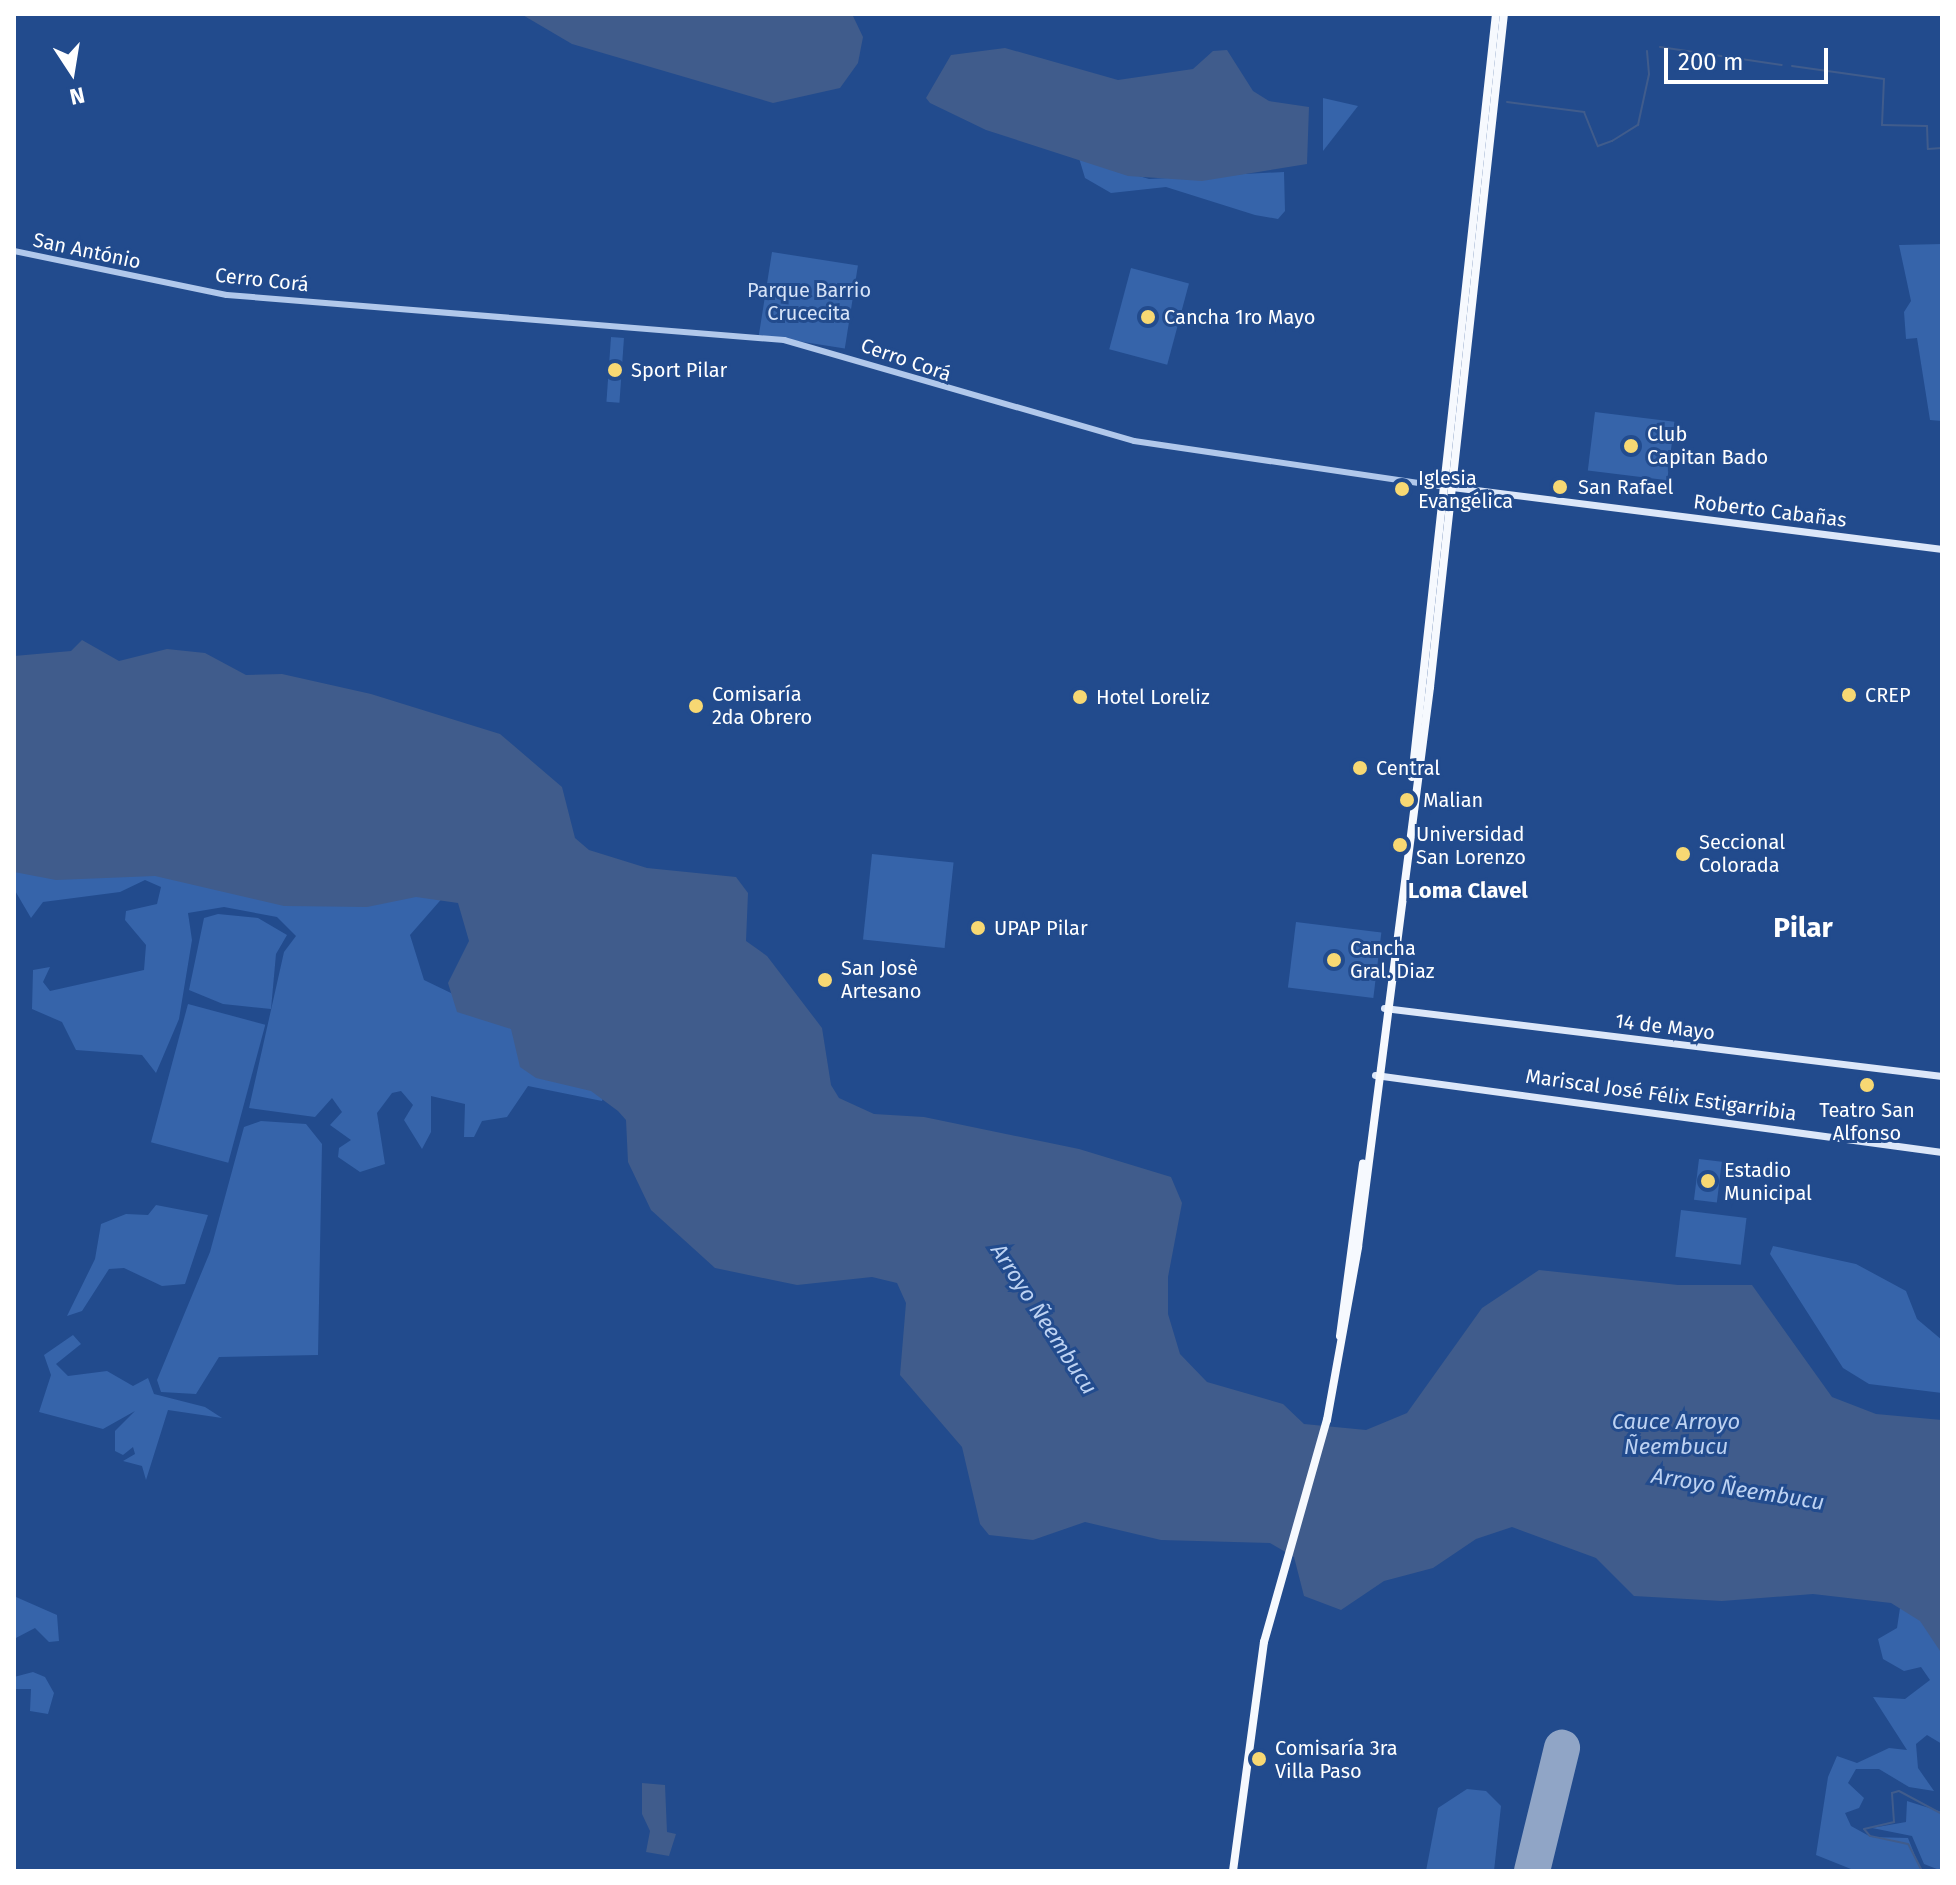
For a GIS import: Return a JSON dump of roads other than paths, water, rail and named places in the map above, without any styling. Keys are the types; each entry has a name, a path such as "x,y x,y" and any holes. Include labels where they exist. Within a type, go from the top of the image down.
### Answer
{"main road":[{"path":"1448,487 1496,14"},
{"path":"1233,1871 1257,1678 1327,1420 1340,1341 1387,1009 1504,14"},
{"name":"Roberto Cabañas","path":"1448,487 1942,549"},
{"name":"14 de Mayo","path":"1387,1009 1942,1076"},
{"name":"Mariscal José Félix Estigarribia","path":"1378,1075 1942,1152"}],"street":[{"name":"San António","path":"14,251 153,281"},
{"name":"Cerro Corá","path":"153,281 227,295 784,340 1134,441 1448,487"}],"water":[{"path":"521,14 852,14 863,37 858,63 840,88 773,103 572,44"},
{"path":"1005,48 1118,80 1193,69 1213,51 1227,50 1253,91 1269,101 1309,107 1307,164 1202,181 1128,176 986,130 930,103 926,98 951,55"},
{"name":"Cauce Arroyo Ñeembucu","path":"82,640 119,661 167,649 205,653 246,675 282,674 371,694 500,734 562,787 575,838 589,850 647,868 736,877 748,893 746,941 767,956 822,1028 831,1085 839,1098 874,1114 924,1117 1079,1149 1171,1177 1182,1203 1168,1277 1168,1314 1180,1354 1207,1382 1283,1404 1304,1424 1366,1430 1407,1413 1482,1308 1539,1270 1678,1285 1752,1285 1832,1397 1876,1414 1942,1420 1942,1654 1920,1621 1891,1603 1813,1594 1722,1601 1634,1596 1596,1558 1512,1527 1476,1539 1433,1568 1384,1581 1341,1610 1304,1596 1294,1557 1270,1543 1161,1540 1085,1522 1033,1540 989,1535 980,1524 962,1447 900,1375 906,1303 897,1283 872,1277 797,1285 715,1268 651,1210 628,1162 626,1120 618,1111 591,1091 536,1078 520,1067 511,1029 457,1012 448,983 469,941 458,903 416,897 367,907 284,906 155,876 56,880 14,872 14,656 71,651"},
{"path":"642,1783 665,1785 667,1832 676,1834 669,1856 646,1852 650,1831 642,1814"}],"waterway":[{"path":"1660,47 1782,65"},
{"path":"1507,102 1584,112 1598,146 1612,141 1638,125 1649,74 1647,51"},
{"path":"1792,66 1884,79 1882,125 1927,126 1928,149 1942,148"},
{"path":"1922,1871 1908,1844 1870,1836 1864,1829 1894,1822 1892,1793 1899,1791 1942,1814"}],"place":[{"name":"Cancha 1ro Mayo","path":"1148,317"},
{"name":"Sport Pilar","path":"615,370"},
{"name":"Club Capitan Bado","path":"1631,446"},
{"name":"San Rafael","path":"1560,487"},
{"name":"Iglesia Evangélica","path":"1402,489"},
{"name":"CREP","path":"1849,695"},
{"name":"Hotel Loreliz","path":"1080,697"},
{"name":"Comisaría 2da Obrero","path":"696,706"},
{"name":"Central","path":"1360,768"},
{"name":"Malian","path":"1407,800"},
{"name":"Universidad San Lorenzo","path":"1400,845"},
{"name":"Seccional Colorada","path":"1683,854"},
{"name":"UPAP Pilar","path":"978,928"},
{"name":"Cancha Gral. Diaz","path":"1334,960"},
{"name":"San Josè Artesano","path":"825,980"},
{"name":"Teatro San Alfonso","path":"1867,1085"},
{"name":"Estadio Municipal","path":"1708,1181"},
{"name":"Comisaría 3ra Villa Paso","path":"1259,1759"}],"district":[{"name":"Loma Clavel","path":"1468,891"},
{"name":"Pilar","path":"1803,928"}],"park label":[{"name":"Parque Barrio Crucecita","path":"809,302"}],"water label":[{"name":"Arroyo Ñeembucu","path":"1044,1319"},
{"name":"Arroyo Ñeembucu","path":"1738,1489"}]}
